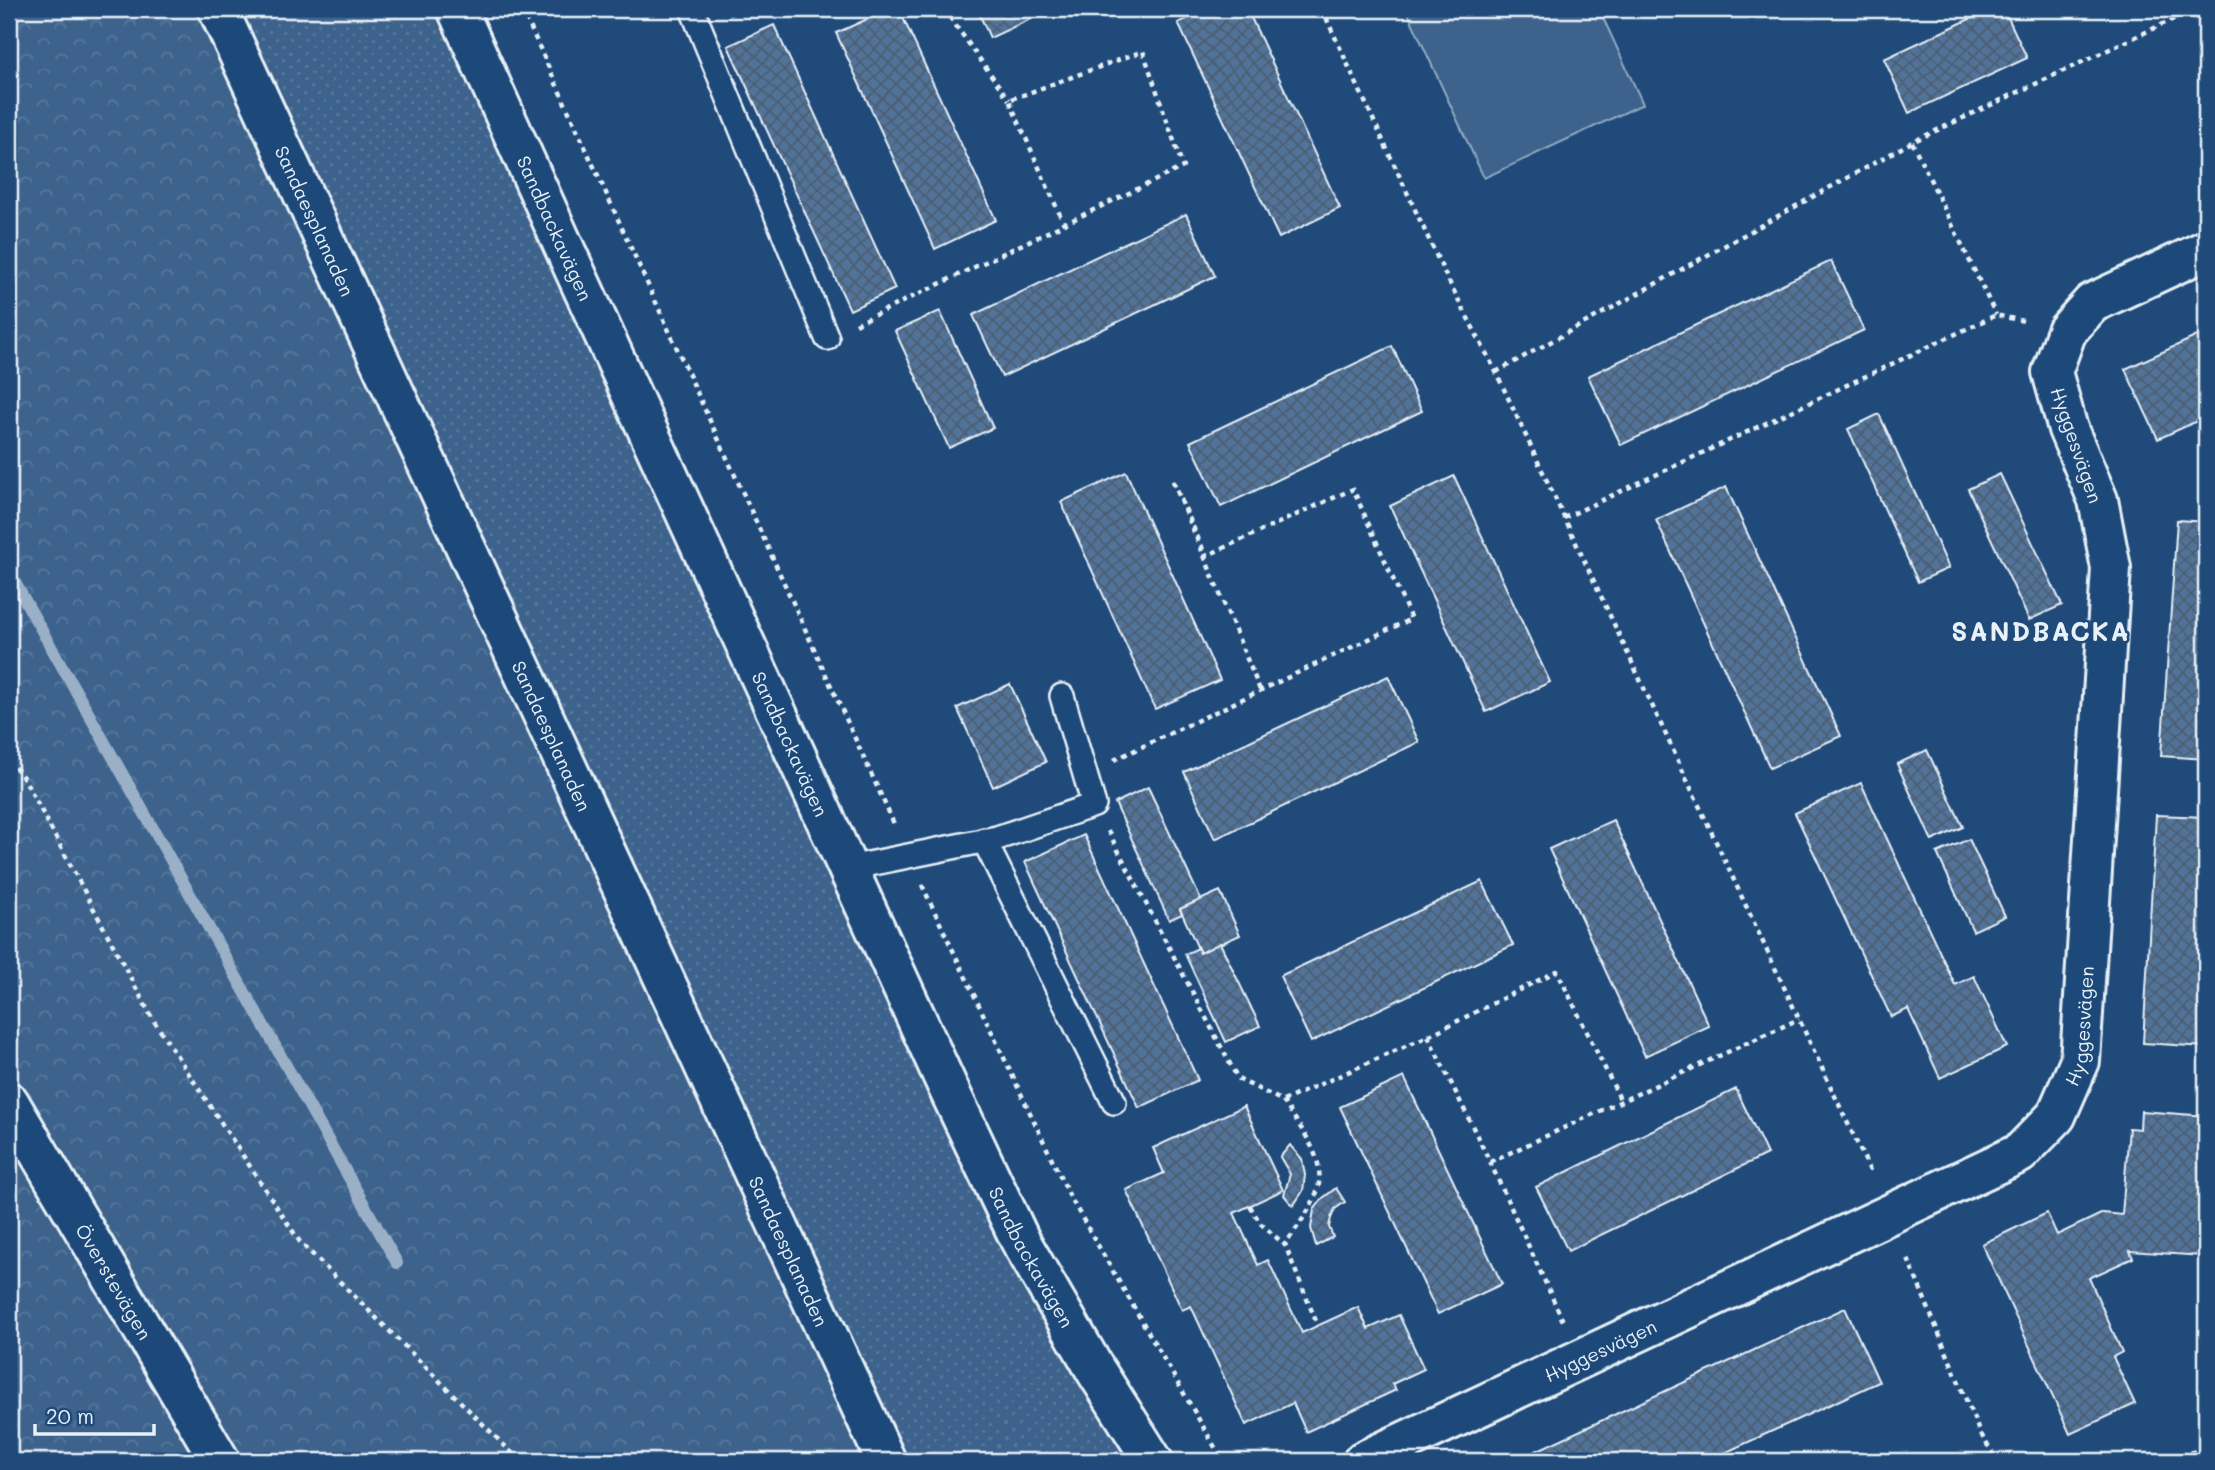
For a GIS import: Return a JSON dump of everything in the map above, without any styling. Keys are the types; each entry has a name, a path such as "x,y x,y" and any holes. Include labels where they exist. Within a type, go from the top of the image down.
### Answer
{"street":[{"name":"Sandaesplanaden","path":"218,9 886,1461"},
{"name":"Sandbackavägen","path":"457,9 568,258 1020,1240 1096,1371 1153,1461"},
{"name":"Hyggesvägen","path":"1363,1461 2020,1153 2056,1116 2080,1061 2110,568 2098,500 2068,429 2052,372 2067,331 2092,303 2206,250"},
{"name":"Överstevägen","path":"9,1102 220,1461"}],"lane":[{"path":"692,9 827,338"},
{"path":"849,869 997,838 1094,805 1062,696"},
{"path":"984,840 1114,1102"}],"path":[{"path":"522,9 899,835"},
{"path":"944,9 1009,100 1064,224"},
{"path":"1322,9 1444,272 1496,372 1872,1175"},
{"path":"1496,372 1912,142 2196,9 2206,30"},
{"path":"827,338 1183,167 1143,51 1009,100"},
{"path":"1912,142 1996,315"},
{"path":"1564,518 1996,315 2067,331"},
{"path":"1085,774 1411,619 1353,489 1206,556 1172,479 1261,690"},
{"path":"9,759 24,780 152,1018 300,1242 520,1461"},
{"path":"1094,805 1238,1079 1283,1101 1319,1163 1319,1185 1307,1211 1285,1245"},
{"path":"922,885 1070,1197 1223,1461"},
{"path":"1283,1101 1428,1036 1557,971 1621,1101"},
{"path":"1490,1162 1799,1019"},
{"path":"1428,1036 1581,1359"},
{"path":"1250,1206 1260,1223 1285,1245 1318,1326"},
{"path":"1908,1259 1979,1431 1997,1461"},
{"path":"2151,1461 2206,1449"},
{"path":"9,1455 18,1461"}],"green space":[{"path":"9,9 218,9 886,1461 9,1461"},
{"path":"218,9 457,9 849,868 1153,1461 886,1461"},
{"path":"1406,9 1599,9 1643,104 1484,178"}],"building":[{"path":"890,9 899,9 996,220 935,249 836,33"},
{"path":"977,9 1052,9 990,38"},
{"path":"1208,9 1247,9 1340,208 1279,238 1178,23"},
{"path":"1991,9 2004,9 2027,58 1909,113 1884,59"},
{"path":"774,25 895,289 850,310 728,46"},
{"path":"1186,214 1215,276 1002,377 973,315"},
{"path":"1831,261 1864,330 1621,445 1588,376"},
{"path":"940,311 993,428 949,448 895,331"},
{"path":"2206,332 2206,417 2158,439 2125,369"},
{"path":"1392,346 1422,411 1221,507 1190,442"},
{"path":"1879,414 1949,568 1918,582 1848,429"},
{"path":"1126,472 1220,680 1155,709 1061,502"},
{"path":"2000,474 2062,605 2029,620 1968,489"},
{"path":"1454,476 1550,682 1486,712 1390,506"},
{"path":"1726,487 1841,736 1770,768 1656,520"},
{"path":"2177,520 2206,522 2206,759 2161,756"},
{"path":"1388,676 1419,742 1215,839 1184,772"},
{"path":"1010,684 1046,762 993,787 957,708"},
{"path":"1927,750 1963,827 1932,841 1897,764"},
{"path":"1861,783 1955,985 1974,976 2007,1047 1940,1078 1908,1009 1891,1017 1795,813"},
{"path":"1148,787 1201,900 1180,909 1182,914 1169,920 1115,803"},
{"path":"2156,815 2206,817 2206,1047 2143,1043"},
{"path":"1613,820 1709,1026 1645,1056 1549,849"},
{"path":"1084,835 1198,1080 1139,1108 1025,862"},
{"path":"1969,839 2005,916 1973,931 1937,853"},
{"path":"1482,881 1513,945 1311,1042 1280,976"},
{"path":"1220,891 1240,935 1200,953 1180,909"},
{"path":"1220,943 1260,1026 1226,1042 1185,954 1198,948 1200,953"},
{"path":"1404,1077 1502,1284 1438,1314 1340,1107"},
{"path":"1736,1089 1767,1154 1568,1251 1536,1187"},
{"path":"1244,1106 1283,1190 1234,1213 1258,1265 1268,1260 1302,1333 1358,1307 1368,1329 1399,1315 1424,1369 1392,1384 1396,1390 1306,1432 1293,1403 1246,1425 1191,1306 1182,1310 1126,1190 1164,1173 1153,1148"},
{"path":"2141,1111 2206,1116 2206,1201 2202,1256 2130,1251 2133,1258 2089,1278 2122,1352 2113,1357 2135,1404 2070,1434 1982,1244 2047,1213 2057,1235 2103,1213 2122,1215 2129,1128 2140,1129"},
{"path":"1290,1145 1302,1159 1305,1175 1303,1191 1293,1206 1284,1195 1290,1174 1280,1157"},
{"path":"1336,1188 1345,1202 1335,1209 1331,1218 1329,1227 1333,1237 1316,1246 1311,1228 1314,1210 1323,1198"},
{"path":"1845,1308 1879,1382 1707,1461 1514,1461"}],"waterway":[{"path":"9,572 397,1263"}],"district":[{"name":"SANDBACKA","path":"2041,631"}]}
